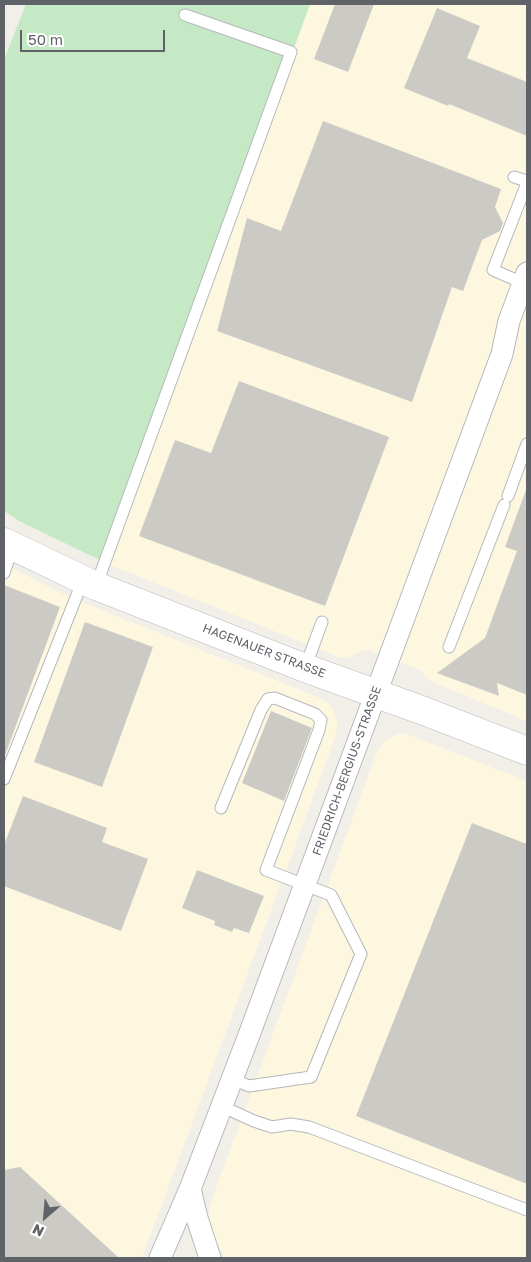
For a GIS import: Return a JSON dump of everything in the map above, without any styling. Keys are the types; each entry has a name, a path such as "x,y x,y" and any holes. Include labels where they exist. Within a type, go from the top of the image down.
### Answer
{"street":[{"name":"FRIEDRICH-BERGIUS-STRASSE","path":"502,354 509,321 525,278"},
{"name":"FRIEDRICH-BERGIUS-STRASSE","path":"160,1258 190,1189 222,1106 502,354 527,307"},
{"name":"HAGENAUER STRASSE","path":"9,545 90,583 305,668 527,751"},
{"path":"190,1189 210,1258"}],"lane":[{"path":"4,779 90,583 291,52 185,15"},
{"path":"514,176 527,182 493,270 525,278"},
{"path":"449,648 527,444"},
{"path":"4,573 9,545"},
{"path":"305,668 322,622"},
{"path":"221,808 261,710 268,699 275,698 315,714 321,720 319,730 266,870 331,895 361,954 311,1077 249,1086 232,1078"},
{"path":"222,1106 272,1127 291,1124 309,1127 527,1210"}],"shaded area":[{"path":"310,4 527,4 527,721 430,681 420,670 365,649 348,658 339,657 108,564"},
{"path":"4,564 69,597 320,698 330,705 338,725 335,738 142,1258 4,1258"},
{"path":"397,734 407,734 527,781 527,1258 224,1258 210,1227 209,1207 377,752 387,739"}],"green space":[{"path":"26,4 310,4 108,564 19,521 4,511 4,60"}],"building":[{"path":"335,4 374,4 348,72 314,59"},
{"path":"437,8 480,26 467,58 527,82 527,136 404,88"},
{"path":"323,121 501,189 495,207 503,223 500,231 482,240 463,291 452,287 412,402 217,331 247,218 281,231"},
{"path":"239,381 389,437 325,606 139,536 175,440 211,453"},
{"path":"526,490 527,695 497,683 499,696 437,673 485,638 517,551 505,547"},
{"path":"4,585 60,607 5,755 4,754"},
{"path":"85,622 153,647 102,787 34,762"},
{"path":"271,711 312,728 284,801 242,783"},
{"path":"23,796 107,828 102,842 148,859 121,931 4,886 4,845"},
{"path":"472,823 527,844 527,1184 356,1116"},
{"path":"197,870 264,896 249,933 234,928 232,932 214,925 215,921 182,908"},
{"path":"20,1167 119,1258 4,1258 4,1170"}]}
